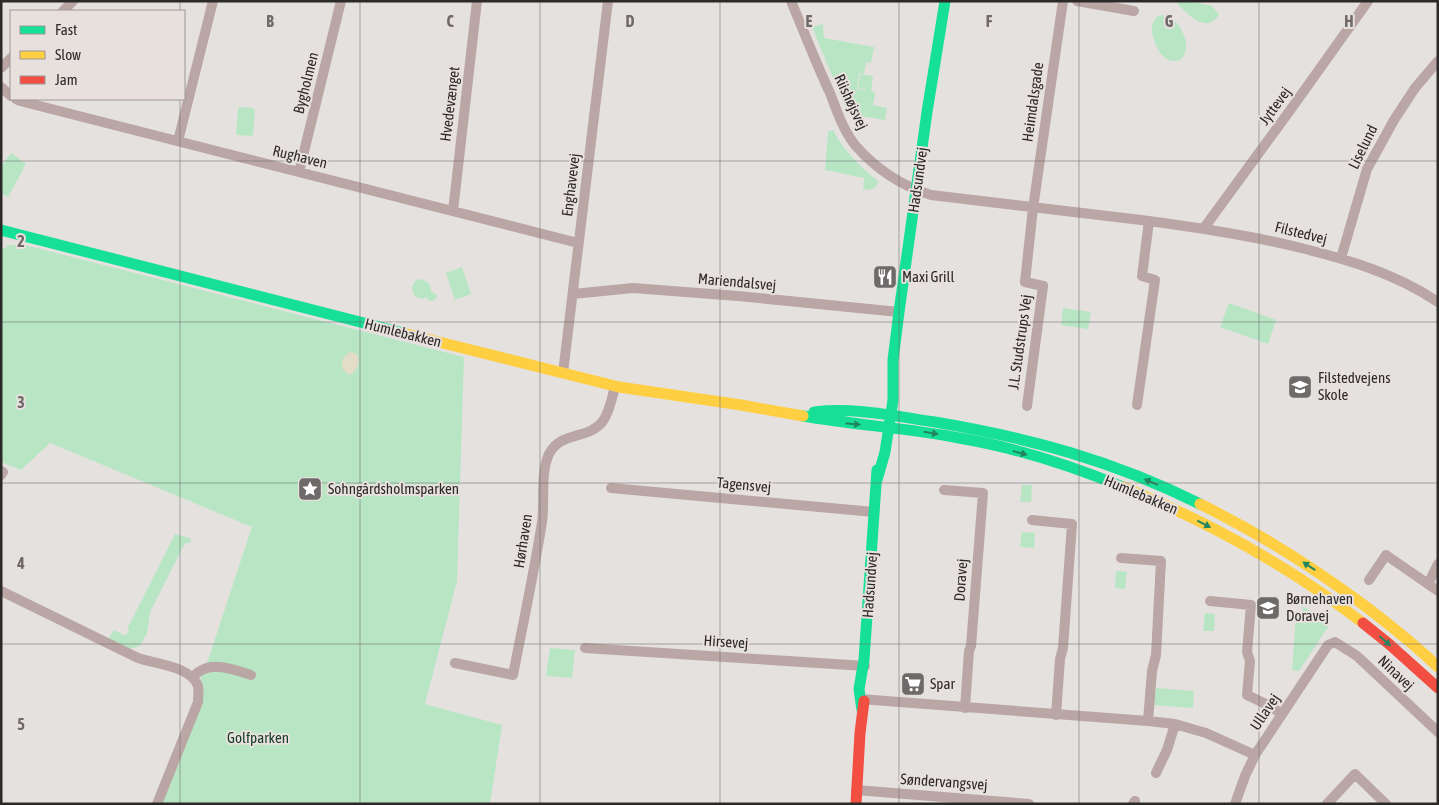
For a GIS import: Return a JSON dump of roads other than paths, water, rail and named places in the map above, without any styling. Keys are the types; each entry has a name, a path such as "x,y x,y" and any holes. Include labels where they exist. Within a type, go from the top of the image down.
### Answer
{"street":[{"path":"63,10 73,1"},
{"path":"178,141 213,1"},
{"name":"Bygholmen","path":"300,172 341,1"},
{"name":"Hvedevænget","path":"453,211 477,1"},
{"name":"Enghavevej","path":"563,373 608,1"},
{"name":"Riishøjsvej","path":"790,1 841,121 854,143 867,158 889,176 916,190"},
{"name":"Hadsundvej","path":"856,804 862,703 867,680 864,664 877,480 885,452 884,427 894,384 893,360 899,312 944,1"},
{"name":"Heimdalsgade","path":"1033,208 1064,1"},
{"path":"1077,1 1134,11"},
{"name":"Jyttevej","path":"1204,228 1368,1"},
{"path":"1,68 10,59"},
{"name":"Liselund","path":"1341,258 1367,169 1394,120 1415,88 1438,61"},
{"name":"Rughaven","path":"18,100 578,243"},
{"name":"Filstedvej","path":"916,190 931,195 1204,228 1273,241 1341,258 1394,277 1413,286 1438,302"},
{"name":"J.L. Studstrups Vej","path":"1027,406 1043,286 1025,282 1033,208"},
{"path":"1137,404 1155,280 1142,276 1149,221"},
{"name":"Humlebakken","path":"1,232 16,234 615,386 840,422 973,440 1038,457 1142,494 1190,516 1254,550 1341,607 1377,634 1438,688"},
{"name":"Mariendalsvej","path":"573,294 633,288 899,312"},
{"name":"Hørhaven","path":"455,663 513,675 538,548 542,519 544,473 548,456 556,444 562,440 590,431 602,423 608,413 615,386"},
{"name":"Humlebakken","path":"795,414 842,410 886,414 958,426 1056,448 1118,468 1170,490 1239,524 1285,551 1355,598 1438,667"},
{"path":"1,471 3,472 1,475"},
{"name":"Tagensvej","path":"611,488 874,512"},
{"name":"Doravej","path":"944,490 983,493 965,708"},
{"path":"1032,520 1072,524 1056,715"},
{"path":"1369,580 1386,555 1438,591"},
{"path":"1121,558 1161,561 1156,655 1152,671 1148,721"},
{"path":"1428,584 1438,564"},
{"path":"1,591 138,658 178,669 193,678 199,692 198,702 157,804"},
{"path":"1210,601 1251,605 1247,695 1282,714"},
{"name":"Ullavej","path":"1235,804 1255,754 1331,643"},
{"name":"Ninavej","path":"1331,643 1339,644 1357,656 1438,732"},
{"name":"Hirsevej","path":"585,648 864,664"},
{"path":"193,678 201,670 212,667 220,667 251,675"},
{"path":"862,703 965,708 1175,724 1215,736 1255,754"},
{"path":"1156,773 1167,750 1175,724"},
{"path":"1327,804 1355,774 1386,804"},
{"name":"Søndervangsvej","path":"856,790 1029,804"}],"place":[{"name":"Maxi Grill","path":"885,277"},
{"name":"Filstedvejens Skole","path":"1300,387"},
{"name":"Sohngårdsholmsparken","path":"310,489"},
{"name":"Børnehaven Doravej","path":"1268,608"},
{"name":"Spar","path":"913,684"}],"park label":[{"name":"Golfparken","path":"258,738"}]}
